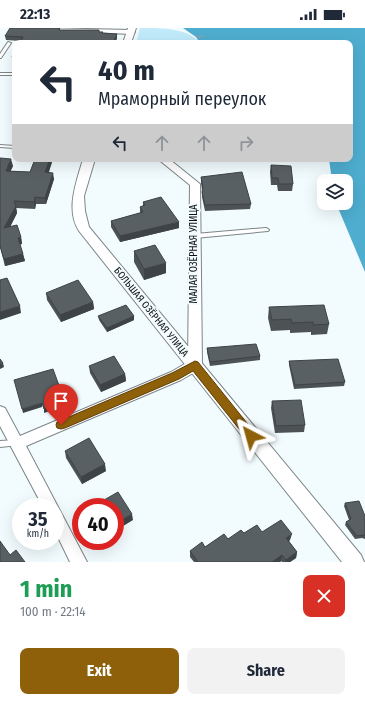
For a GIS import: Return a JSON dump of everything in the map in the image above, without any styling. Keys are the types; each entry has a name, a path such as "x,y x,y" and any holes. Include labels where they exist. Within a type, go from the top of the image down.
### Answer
{"street":[{"path":"46,28 131,30 128,40"},
{"name":"БОЛЬШАЯ ОЗЁРНАЯ УЛИЦА","path":"88,162 78,196 79,212 83,228 354,562"},
{"name":"МАЛАЯ ОЗЁРНАЯ УЛИЦА","path":"167,162 195,184 195,365"},
{"path":"18,443 176,376 195,365"},
{"path":"0,412 46,498"},
{"path":"64,533 79,562"}],"lane":[{"path":"0,57 9,43"},
{"path":"0,74 12,74"},
{"path":"0,146 12,147"},
{"path":"194,236 266,230"},
{"path":"0,444 18,443"}],"path":[{"path":"196,36 205,36"}],"shaded area":[{"path":"140,28 174,30 189,34 197,40 137,40"}],"water":[{"path":"183,28 365,28 365,272 339,210 353,210 353,174 331,174 329,162 353,162 353,40 198,40"}],"building":[{"path":"10,28 99,30 99,32 103,32 102,33 117,34 114,40 22,40 23,37 5,36"},
{"path":"0,158 11,159 6,171 30,172 34,162 49,162 45,172 53,173 45,198 35,197 34,202 14,201 16,206 4,228 17,225 21,237 18,238 23,254 4,259 0,246"},
{"path":"271,165 291,166 293,184 279,184 278,178 272,178"},
{"path":"242,172 251,204 205,205 201,177"},
{"path":"161,197 179,222 120,236 111,221 143,212 140,207 145,205 143,202"},
{"path":"155,245 166,263 144,269 134,251"},
{"path":"7,278 20,306 0,312 0,280"},
{"path":"78,280 93,302 60,315 46,293"},
{"path":"126,305 134,316 107,328 98,316"},
{"path":"324,305 329,324 313,325 313,322 292,323 291,319 272,320 269,307"},
{"path":"256,344 260,356 210,362 207,348"},
{"path":"114,356 125,374 100,385 89,366"},
{"path":"338,359 345,382 295,385 289,361"},
{"path":"53,369 65,402 44,409 42,403 22,409 14,380"},
{"path":"301,400 305,425 276,426 272,401"},
{"path":"89,438 105,464 81,477 65,451"},
{"path":"118,492 122,498 108,498"},
{"path":"124,501 132,514 124,519"},
{"path":"359,501 365,516 365,535 357,536 346,522 351,519 345,503"},
{"path":"281,520 292,534 286,538 297,552 286,560 282,555 272,562 198,562 190,551 202,542 205,547 224,534 228,539 241,530 244,533 257,525 262,532"},
{"path":"0,541 10,555 16,550 25,562 0,562"}],"route":[{"path":"61,425 176,376 195,365 251,436"}]}
